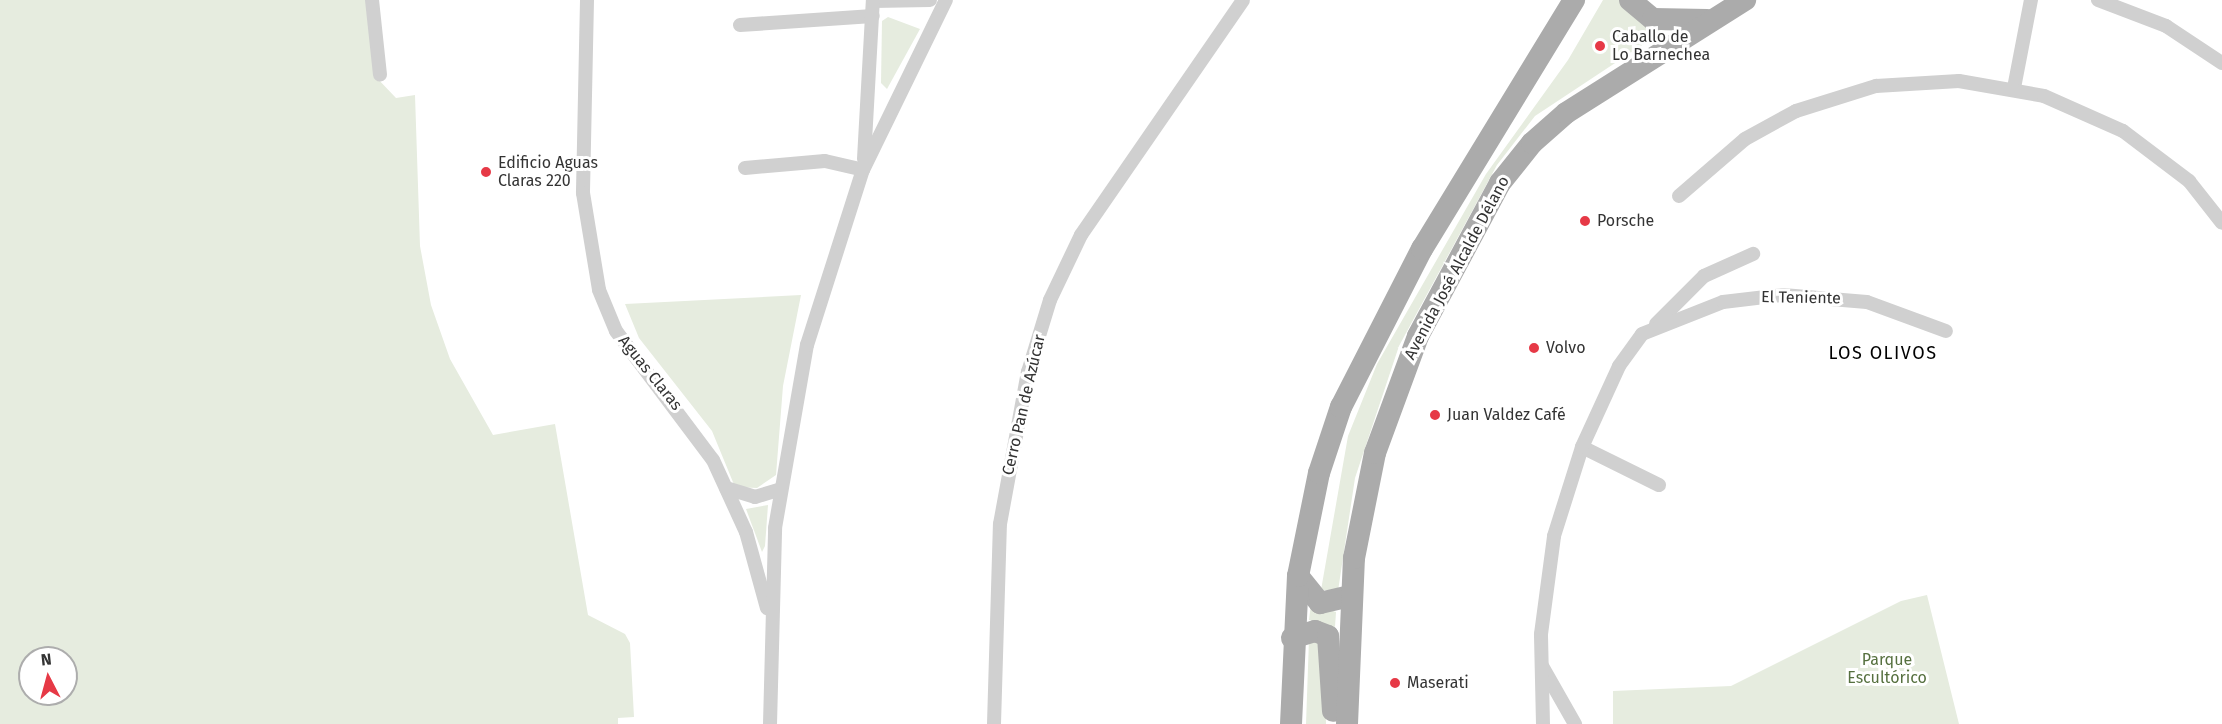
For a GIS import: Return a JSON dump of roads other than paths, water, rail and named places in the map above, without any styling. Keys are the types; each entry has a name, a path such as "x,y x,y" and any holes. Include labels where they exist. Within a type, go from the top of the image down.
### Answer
{"main road":[{"name":"Avenida José Alcalde Délano","path":"1291,724 1293,638 1298,576 1326,450 1361,360 1574,0"},
{"path":"1630,0 1653,19 1711,19"},
{"name":"Avenida José Alcalde Délano","path":"1347,724 1351,596 1366,490 1396,389 1418,336 1500,183 1532,143 1566,113 1711,19 1745,0"},
{"path":"1298,576 1320,603 1351,596"},
{"path":"1293,638 1315,631 1331,642 1333,724"}],"street":[{"path":"372,0 380,75"},
{"name":"Aguas Claras","path":"587,0 583,193 599,290 616,331 695,431 726,488 746,532 770,619"},
{"path":"863,170 872,88 873,0 923,2 930,32"},
{"path":"770,724 770,619 781,489 807,345 863,170 897,96 946,0"},
{"name":"Cerro Pan de Azúcar","path":"994,724 1000,524 1028,372 1050,300 1081,235 1243,0"},
{"path":"2014,88 2031,0"},
{"path":"2098,0 2166,26 2222,63"},
{"path":"740,25 873,16"},
{"path":"1679,196 1745,139 1822,100 1904,82 2014,88 2074,106 2123,131 2188,181 2222,223"},
{"path":"872,88 884,99 897,96"},
{"path":"745,168 825,161 863,170"},
{"name":"El Teniente","path":"1543,724 1542,666 1547,568 1582,447 1625,354 1690,286 1753,254"},
{"name":"El Teniente","path":"1654,326 1723,302 1811,295 1876,305 1946,331"},
{"path":"1582,447 1659,485"},
{"path":"726,488 754,497 781,489"},
{"path":"1542,666 1575,724"}],"place":[{"name":"Caballo de Lo Barnechea","path":"1600,46"},
{"name":"Edificio Aguas Claras 220","path":"486,172"},
{"name":"Porsche","path":"1585,221"},
{"name":"Volvo","path":"1534,348"},
{"name":"Juan Valdez Café","path":"1435,415"},
{"name":"Maserati","path":"1395,683"}],"district":[{"name":"LOS OLIVOS","path":"1883,353"}],"park label":[{"name":"Parque Escultórico","path":"1887,669"}]}
